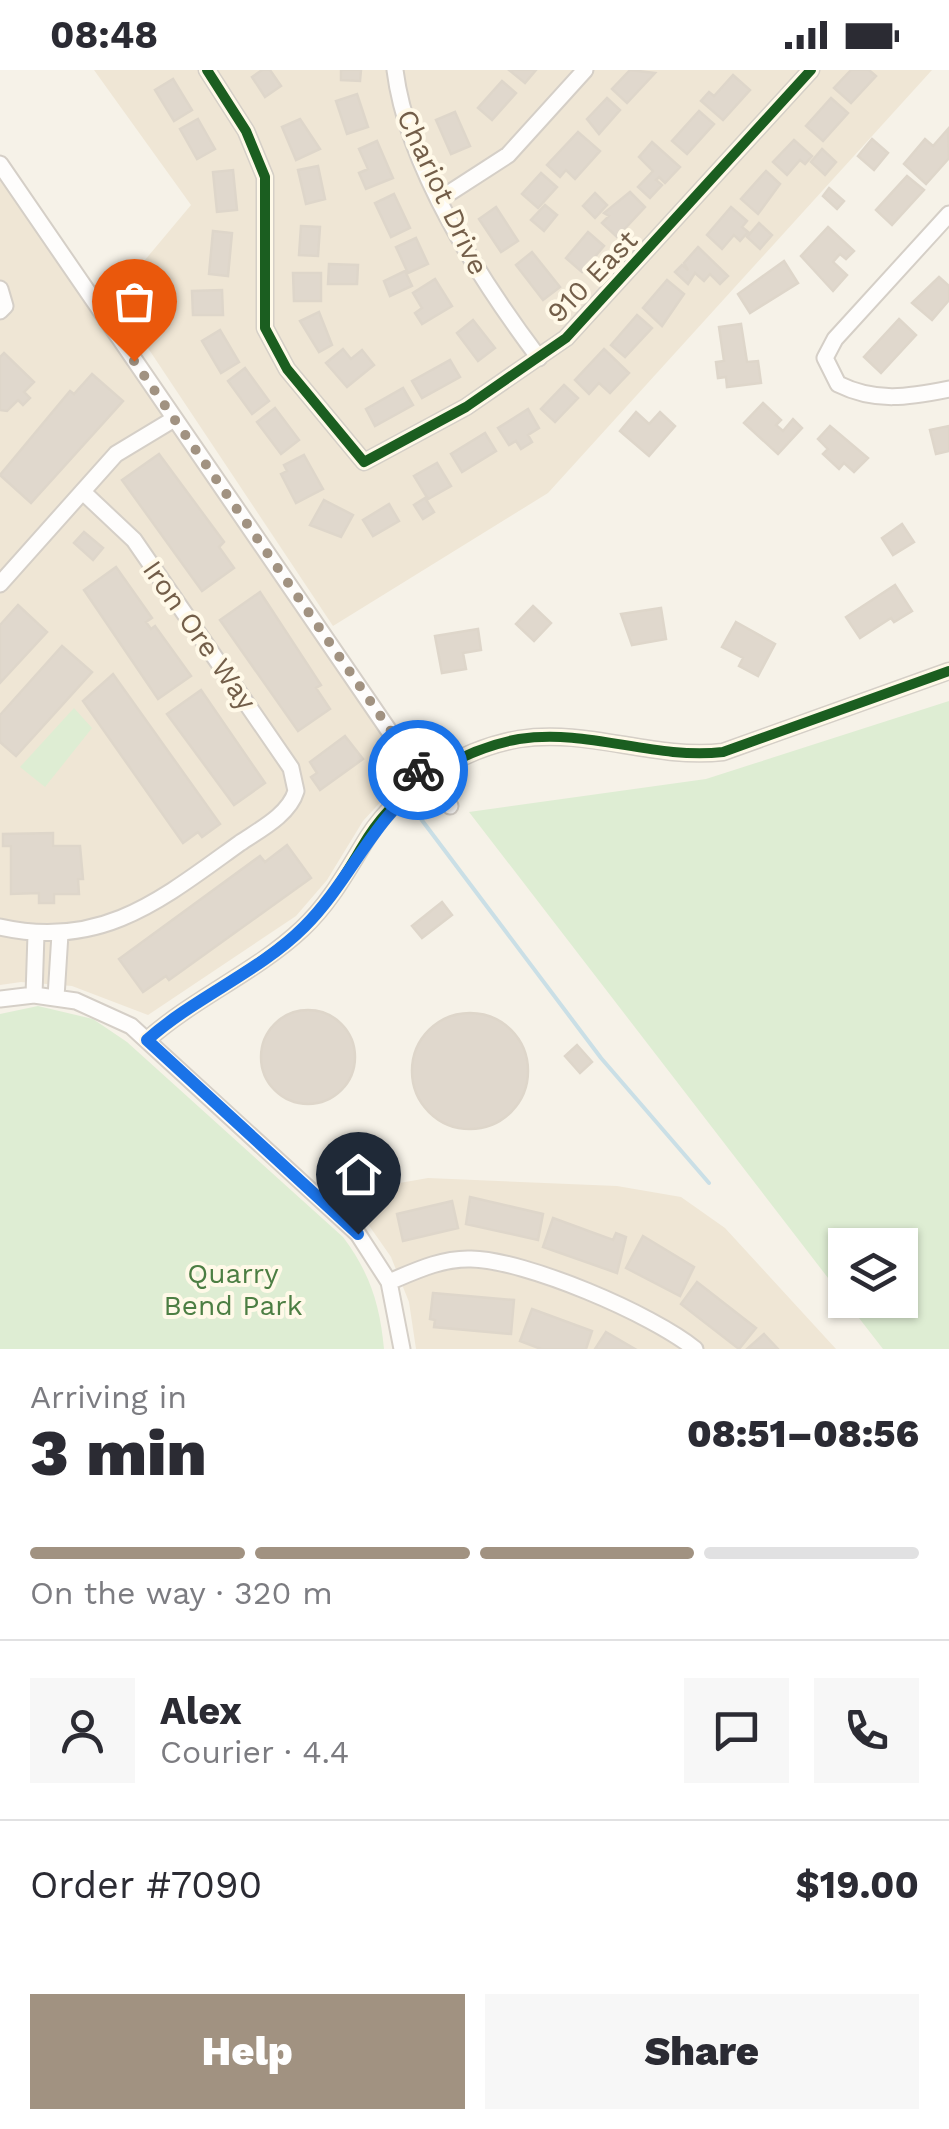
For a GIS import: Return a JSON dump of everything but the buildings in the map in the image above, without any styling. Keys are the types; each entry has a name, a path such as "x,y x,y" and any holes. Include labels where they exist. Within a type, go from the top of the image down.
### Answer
{"street":[{"name":"910 East","path":"206,70 246,131 265,177 265,328 287,369 364,462 466,407 539,358 588,316 811,70"},
{"name":"Chariot Drive","path":"396,70 405,117 440,198 474,265 539,358"},
{"path":"440,198 508,156 585,70"},
{"path":"0,164 174,420 427,779 450,806"},
{"path":"949,214 835,339 825,358 838,384 878,398 902,399 949,389"},
{"path":"0,289 5,306 0,311"},
{"path":"0,584 125,446 174,420"},
{"name":"Iron Ore Way","path":"60,934 122,919 154,903 280,814 296,792 290,768 144,553 83,492"},
{"path":"147,1040 173,1017 300,932 338,888 386,814 427,779 488,747 549,736 688,756 723,752 949,670"},
{"path":"0,927 60,934 56,997"},
{"path":"34,995 36,934"},
{"path":"0,999 56,997 114,1015 147,1040 340,1216 375,1256 389,1282 402,1349"},
{"path":"389,1282 433,1264 490,1261 632,1309 694,1349"}],"shaded area":[{"path":"94,70 932,70 548,493 333,626 114,297 191,205"},
{"path":"0,179 402,765 399,782 363,821 327,880 296,916 148,1015 72,986 21,982 0,985"},
{"path":"428,1178 617,1186 681,1197 725,1228 836,1349 416,1349 409,1302 391,1257 368,1224 394,1184"}],"green space":[{"path":"949,701 949,1349 883,1349 859,1318 918,1318 918,1228 828,1228 828,1278 469,812 706,779"},
{"path":"74,708 92,728 45,787 20,767"},
{"name":"Quarry Bend Park","path":"38,1006 93,1019 127,1042 343,1237 372,1290 384,1349 0,1349 0,1014"}],"waterway":[{"path":"421,819 601,1058 709,1183"}],"cycle path":[{"path":"207,70 246,131 265,177 265,328 287,369 364,462 466,407 566,338 811,70"},
{"path":"147,1040 302,929 330,896 381,819 415,787 455,761 497,744 545,737 671,752 723,752 949,671"}],"way so far":[{"path":"134,361 418,770"}],"route":[{"path":"358,1234 147,1040 173,1017 300,932 338,888 386,814 427,779 418,770"}]}
